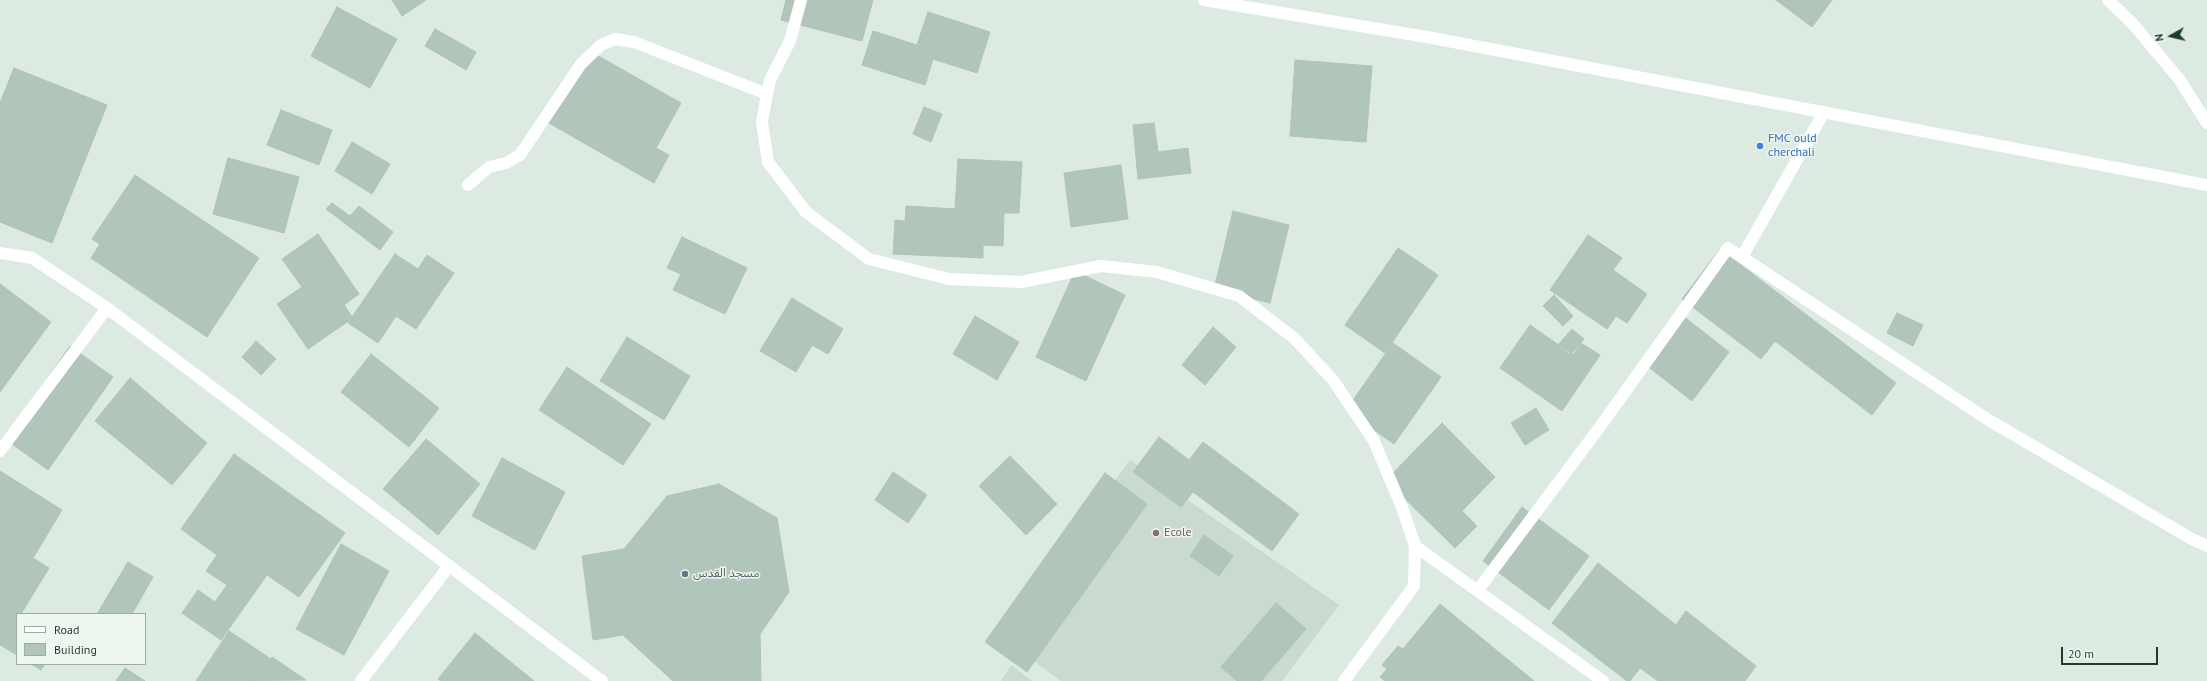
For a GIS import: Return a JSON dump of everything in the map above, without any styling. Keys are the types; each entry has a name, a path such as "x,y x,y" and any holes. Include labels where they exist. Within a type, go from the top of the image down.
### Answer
{"street":[{"path":"800,0 790,41 770,80 767,94 762,122 768,162 806,212 869,258 948,279 1014,282 1101,266 1157,272 1239,296 1294,338 1333,380 1374,441 1403,510 1415,546 1414,586 1344,681"},
{"path":"1204,0 1426,37 2207,184"},
{"path":"2108,0 2133,24 2178,79 2207,123"},
{"path":"468,185 489,166 506,163 520,155 581,64 601,45 616,39 634,42 767,94"},
{"path":"1742,257 1824,112"},
{"path":"1478,590 1602,424 1728,248 1987,419 2190,538 2207,546"},
{"path":"0,253 32,258 107,308 602,681"},
{"path":"0,452 107,308"},
{"path":"1415,546 1603,681"},
{"path":"361,681 450,566"}],"shaded area":[{"name":"Ecole","path":"1130,460 1339,605 1282,681 1061,681 1001,637"},
{"path":"1011,665 1032,681 1001,681"}],"building":[{"path":"392,0 426,0 402,16"},
{"path":"786,0 873,0 862,41 781,20"},
{"path":"1776,0 1832,0 1812,27"},
{"path":"337,7 397,39 370,88 311,56"},
{"path":"928,12 990,32 977,73 933,59 925,85 862,65 873,31 917,45"},
{"path":"435,29 476,52 466,70 425,46"},
{"path":"588,50 681,103 656,148 669,155 654,183 547,122"},
{"path":"1295,60 1372,66 1366,142 1290,136"},
{"path":"14,68 107,105 52,243 0,222 0,103"},
{"path":"924,107 942,114 931,142 913,134"},
{"path":"281,110 332,130 319,165 267,145"},
{"path":"1154,123 1158,152 1188,148 1191,173 1138,179 1133,125"},
{"path":"352,142 390,164 372,194 335,171"},
{"path":"228,158 299,177 284,233 213,214"},
{"path":"958,159 1022,162 1019,213 1004,213 1003,246 983,245 983,258 893,254 895,220 905,221 906,206 955,209"},
{"path":"1121,165 1128,219 1071,227 1064,173"},
{"path":"135,175 259,258 207,337 91,258 100,244 92,239"},
{"path":"332,203 350,216 359,206 393,232 380,250 326,209"},
{"path":"1233,211 1289,225 1270,303 1214,289"},
{"path":"318,234 359,294 344,305 353,318 308,349 277,304 302,287 282,259"},
{"path":"1588,235 1622,258 1613,270 1647,294 1627,323 1616,316 1607,329 1550,290"},
{"path":"682,237 747,268 725,314 673,290 681,274 667,268"},
{"path":"1398,248 1438,275 1385,353 1345,325"},
{"path":"1720,249 1896,383 1872,415 1775,341 1761,359 1682,299"},
{"path":"395,254 418,269 427,255 454,273 416,329 396,316 378,343 348,323"},
{"path":"1075,271 1125,295 1086,381 1036,357"},
{"path":"0,284 51,322 0,392"},
{"path":"1554,295 1573,316 1563,326 1543,306"},
{"path":"792,298 843,329 828,354 812,345 796,372 760,351"},
{"path":"1897,313 1923,325 1913,346 1887,333"},
{"path":"975,316 1019,342 997,380 953,354"},
{"path":"1683,316 1729,352 1692,401 1646,365"},
{"path":"1530,325 1573,355 1581,343 1600,355 1562,411 1500,368"},
{"path":"1213,327 1236,347 1205,385 1182,365"},
{"path":"1572,329 1584,339 1570,355 1558,345"},
{"path":"627,337 690,376 664,420 600,381"},
{"path":"256,341 276,359 261,375 242,357"},
{"path":"1393,343 1441,377 1394,444 1346,410"},
{"path":"70,346 113,377 48,470 5,439"},
{"path":"371,354 439,408 409,447 341,392"},
{"path":"567,367 651,424 623,465 539,410"},
{"path":"130,378 207,443 172,485 95,421"},
{"path":"1536,408 1549,430 1525,445 1511,423"},
{"path":"1442,423 1495,477 1462,511 1477,526 1455,548 1386,480"},
{"path":"1159,437 1189,460 1203,442 1299,514 1272,551 1193,492 1181,507 1133,472"},
{"path":"426,439 480,484 438,535 383,489"},
{"path":"234,454 345,533 299,597 267,575 221,640 182,613 198,590 215,602 227,585 206,571 217,555 181,529"},
{"path":"1010,456 1057,504 1026,535 979,486"},
{"path":"502,458 565,492 535,550 472,516"},
{"path":"0,471 62,510 33,558 49,568 22,613 16,613 16,654 0,645"},
{"path":"893,472 927,495 908,523 875,500"},
{"path":"1105,473 1147,504 1027,672 985,642"},
{"name":"مسجد القدس","path":"719,484 777,518 789,592 760,634 761,681 673,681 623,635 593,640 582,556 624,549 667,496"},
{"path":"1522,507 1589,556 1549,610 1483,561"},
{"path":"1204,535 1233,556 1219,576 1190,556"},
{"path":"341,544 389,571 344,655 296,629"},
{"path":"128,562 153,577 133,613 98,613"},
{"path":"1598,563 1676,625 1686,611 1756,666 1745,681 1658,681 1640,668 1630,681 1627,681 1552,623"},
{"path":"1276,603 1306,629 1261,681 1237,681 1221,667"},
{"path":"1440,604 1534,681 1385,681 1380,677 1387,669 1382,665 1398,646 1403,649"},
{"path":"229,631 271,659 272,657 306,680 196,681"},
{"path":"475,633 534,681 441,681 438,679"},
{"path":"33,665 44,665 41,670"},
{"path":"125,668 145,681 116,681"}],"place":[{"name":"FMC ould cherchali","path":"1760,146"},
{"name":"Ecole","path":"1156,533"},
{"name":"مسجد القدس","path":"685,574"}]}
